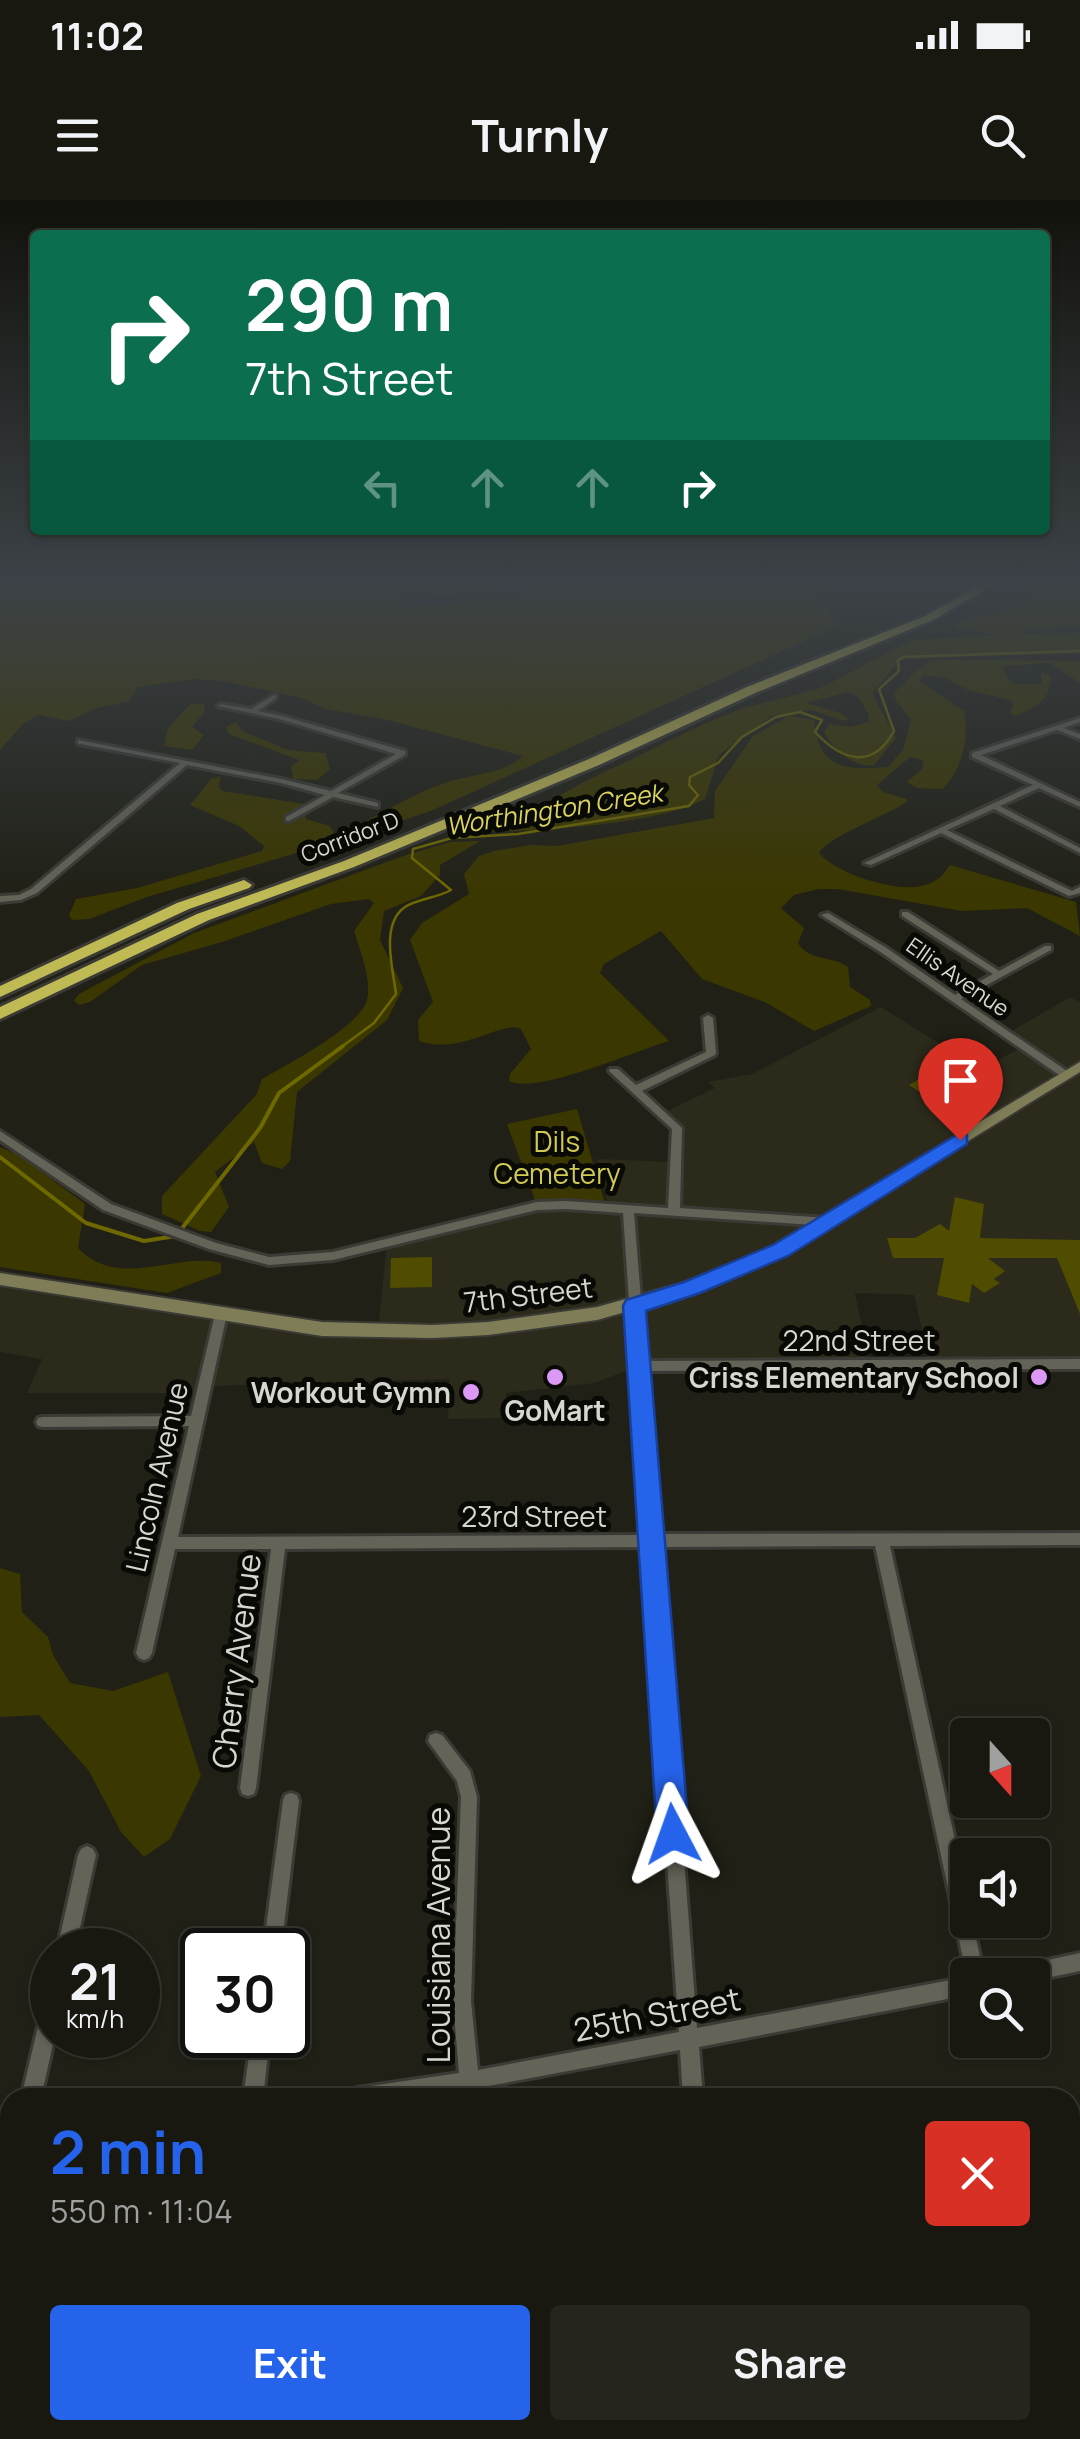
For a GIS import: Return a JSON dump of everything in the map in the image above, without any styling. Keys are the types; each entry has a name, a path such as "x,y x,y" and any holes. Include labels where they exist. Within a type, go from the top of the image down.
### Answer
{"highway":[{"name":"Corridor D","path":"0,992 183,906 419,822 732,687"},
{"name":"Corridor D","path":"0,1014 203,916 349,864 594,762 758,687"},
{"path":"0,979 183,906"},
{"path":"0,1023 103,965"}],"main road":[{"name":"7th Street","path":"0,1279 222,1314 378,1333 532,1324 634,1306 753,1263 828,1222 1073,1071"}],"street":[{"path":"252,712 274,696"},
{"path":"222,706 402,753 289,819"},
{"path":"1080,720 974,755 1080,805"},
{"path":"1058,728 1080,738"},
{"path":"81,742 330,792 375,805"},
{"path":"0,899 22,897 34,891 186,762"},
{"path":"868,864 1040,785"},
{"path":"994,806 1080,851"},
{"path":"940,830 1076,892"},
{"path":"905,914 1000,974"},
{"name":"Ellis Avenue","path":"825,915 1073,1071"},
{"path":"954,999 1048,948"},
{"path":"635,1090 711,1053 708,1018"},
{"path":"614,1071 677,1128 674,1212"},
{"path":"0,1136 106,1207 247,1257 292,1262 333,1256 537,1206 828,1222"},
{"path":"628,1209 691,2088"},
{"name":"Lincoln Avenue","path":"144,1653 222,1314"},
{"name":"22nd Street","path":"638,1366 1080,1364"},
{"path":"43,1422 197,1421"},
{"path":"881,1539 971,1958"},
{"name":"23rd Street","path":"169,1543 1080,1539"},
{"name":"Cherry Avenue","path":"248,1788 279,1542"},
{"name":"Louisiana Avenue","path":"436,1740 464,1778 469,1797 462,2000 469,2081"},
{"path":"275,1928 290,1801"},
{"path":"71,1928 88,1855"},
{"path":"1050,1968 1080,1962"},
{"name":"25th Street","path":"421,2088 950,1989"},
{"path":"34,2088 41,2058"},
{"path":"254,2088 258,2058"}],"shaded area":[{"path":"1070,997 1080,1003 1080,1364 930,1365 914,1295 855,1293 870,1365 638,1366 595,1383 506,1393 506,1418 448,1419 449,1379 206,1386 203,1393 27,1393 42,1359 0,1352 0,1279 378,1332 387,1242 537,1206 609,1207 597,1159 676,1162 677,1128 661,1114 715,1088 708,1082 752,1074 881,1007 986,1067 1022,1047 1005,1035"}],"green space":[{"path":"0,687 138,687 128,702 97,708 69,721 39,715 23,724 0,750"},
{"path":"253,687 702,687 433,810 349,839 343,836 346,832 409,798 448,782 498,770 523,756 384,719 325,709 302,698"},
{"path":"877,687 872,693 896,738 874,765 859,764 845,756 824,733 829,724 851,727 868,722 869,715 859,698 848,692 806,703 841,713 849,719 844,721 811,710 771,716 719,755 705,799 684,808 596,825 481,832 477,828 486,824 513,826 533,810 582,783 706,723 743,708 818,689"},
{"path":"899,687 930,687 964,711 965,742 955,773 942,789 917,788 907,782 922,769 924,761 910,757 877,785 883,792 907,799 905,803 833,840 819,853 853,875 884,884 925,885 939,878 950,865 1076,902 1080,936 1027,908 962,911 838,889 818,889 794,895 781,908 804,928 798,943 803,949 848,967 850,987 870,1000 871,1006 814,1031 765,1002 702,979 661,931 604,964 600,973 669,1041 563,1077 522,1084 509,1081 510,1074 531,1049 521,1029 502,1029 450,1044 419,1041 418,1020 433,1002 410,940 422,923 469,894 464,874 479,856 714,818 715,791 753,736 789,716 814,720 821,748 835,763 857,768 888,767 903,750 911,719 896,701 894,692"},
{"path":"963,687 1049,687 1041,702 1015,716 1010,713 1010,700"},
{"path":"190,704 204,704 205,711 192,727 204,735 192,750 164,746 168,728"},
{"path":"236,722 242,731 288,750 325,753 330,769 317,780 293,779 291,767 299,760 229,734 226,727"},
{"path":"220,776 219,788 223,791 304,804 306,819 330,826 335,835 307,850 147,897 89,919 72,920 69,915 76,899 137,888 262,851 264,846 239,826 190,805 211,779"},
{"path":"480,841 440,865 440,875 421,896 384,911 380,940 403,988 387,1020 297,1092 290,1161 282,1169 262,1163 254,1142 215,1172 229,1207 211,1232 162,1214 162,1196 257,1094 262,1079 321,1044 361,1011 367,1000 368,983 354,931 374,903 369,899 331,904 142,965 90,1002 79,1005 74,1000 79,994 194,933 403,856 450,842"},
{"name":"Dils Cemetery","path":"577,1109 605,1203 535,1200 507,1124"},
{"path":"0,1147 19,1155 85,1204 78,1248 94,1260 111,1267 130,1268 204,1261 221,1263 221,1273 167,1293 0,1267"},
{"path":"0,1568 20,1574 22,1612 48,1637 53,1655 70,1683 113,1691 168,1672 201,1776 170,1839 144,1857 121,1832 89,1771 39,1715 0,1717"}],"building":[{"path":"935,1070 965,1090 939,1104 909,1085"},
{"path":"955,1197 984,1204 980,1238 1080,1240 1080,1314 1057,1258 988,1258 1005,1271 994,1279 1000,1283 984,1293 972,1284 969,1303 937,1295 944,1258 893,1258 887,1238 915,1238 940,1224 949,1231"},
{"path":"432,1257 432,1287 390,1288 391,1258"}],"waterway":[{"name":"Worthington Creek","path":"340,1048 374,1023 396,994 390,935 397,915 410,904 451,890 412,858 413,849 452,838 518,834 689,806 698,795 689,785 690,777 718,763 742,737 776,717 800,712 822,720 815,732 835,749 846,755 866,756 885,744 894,731 881,687"},
{"name":"Worthington Creek","path":"0,1157 86,1223 144,1241 176,1236 260,1128 279,1093 343,1046"}],"place":[{"name":"GoMart","path":"555,1377"},
{"name":"Criss Elementary School","path":"1039,1377"},
{"name":"Workout Gymn","path":"471,1392"}],"route":[{"path":"673,1834 634,1306 692,1288 780,1250 960,1140"}]}
